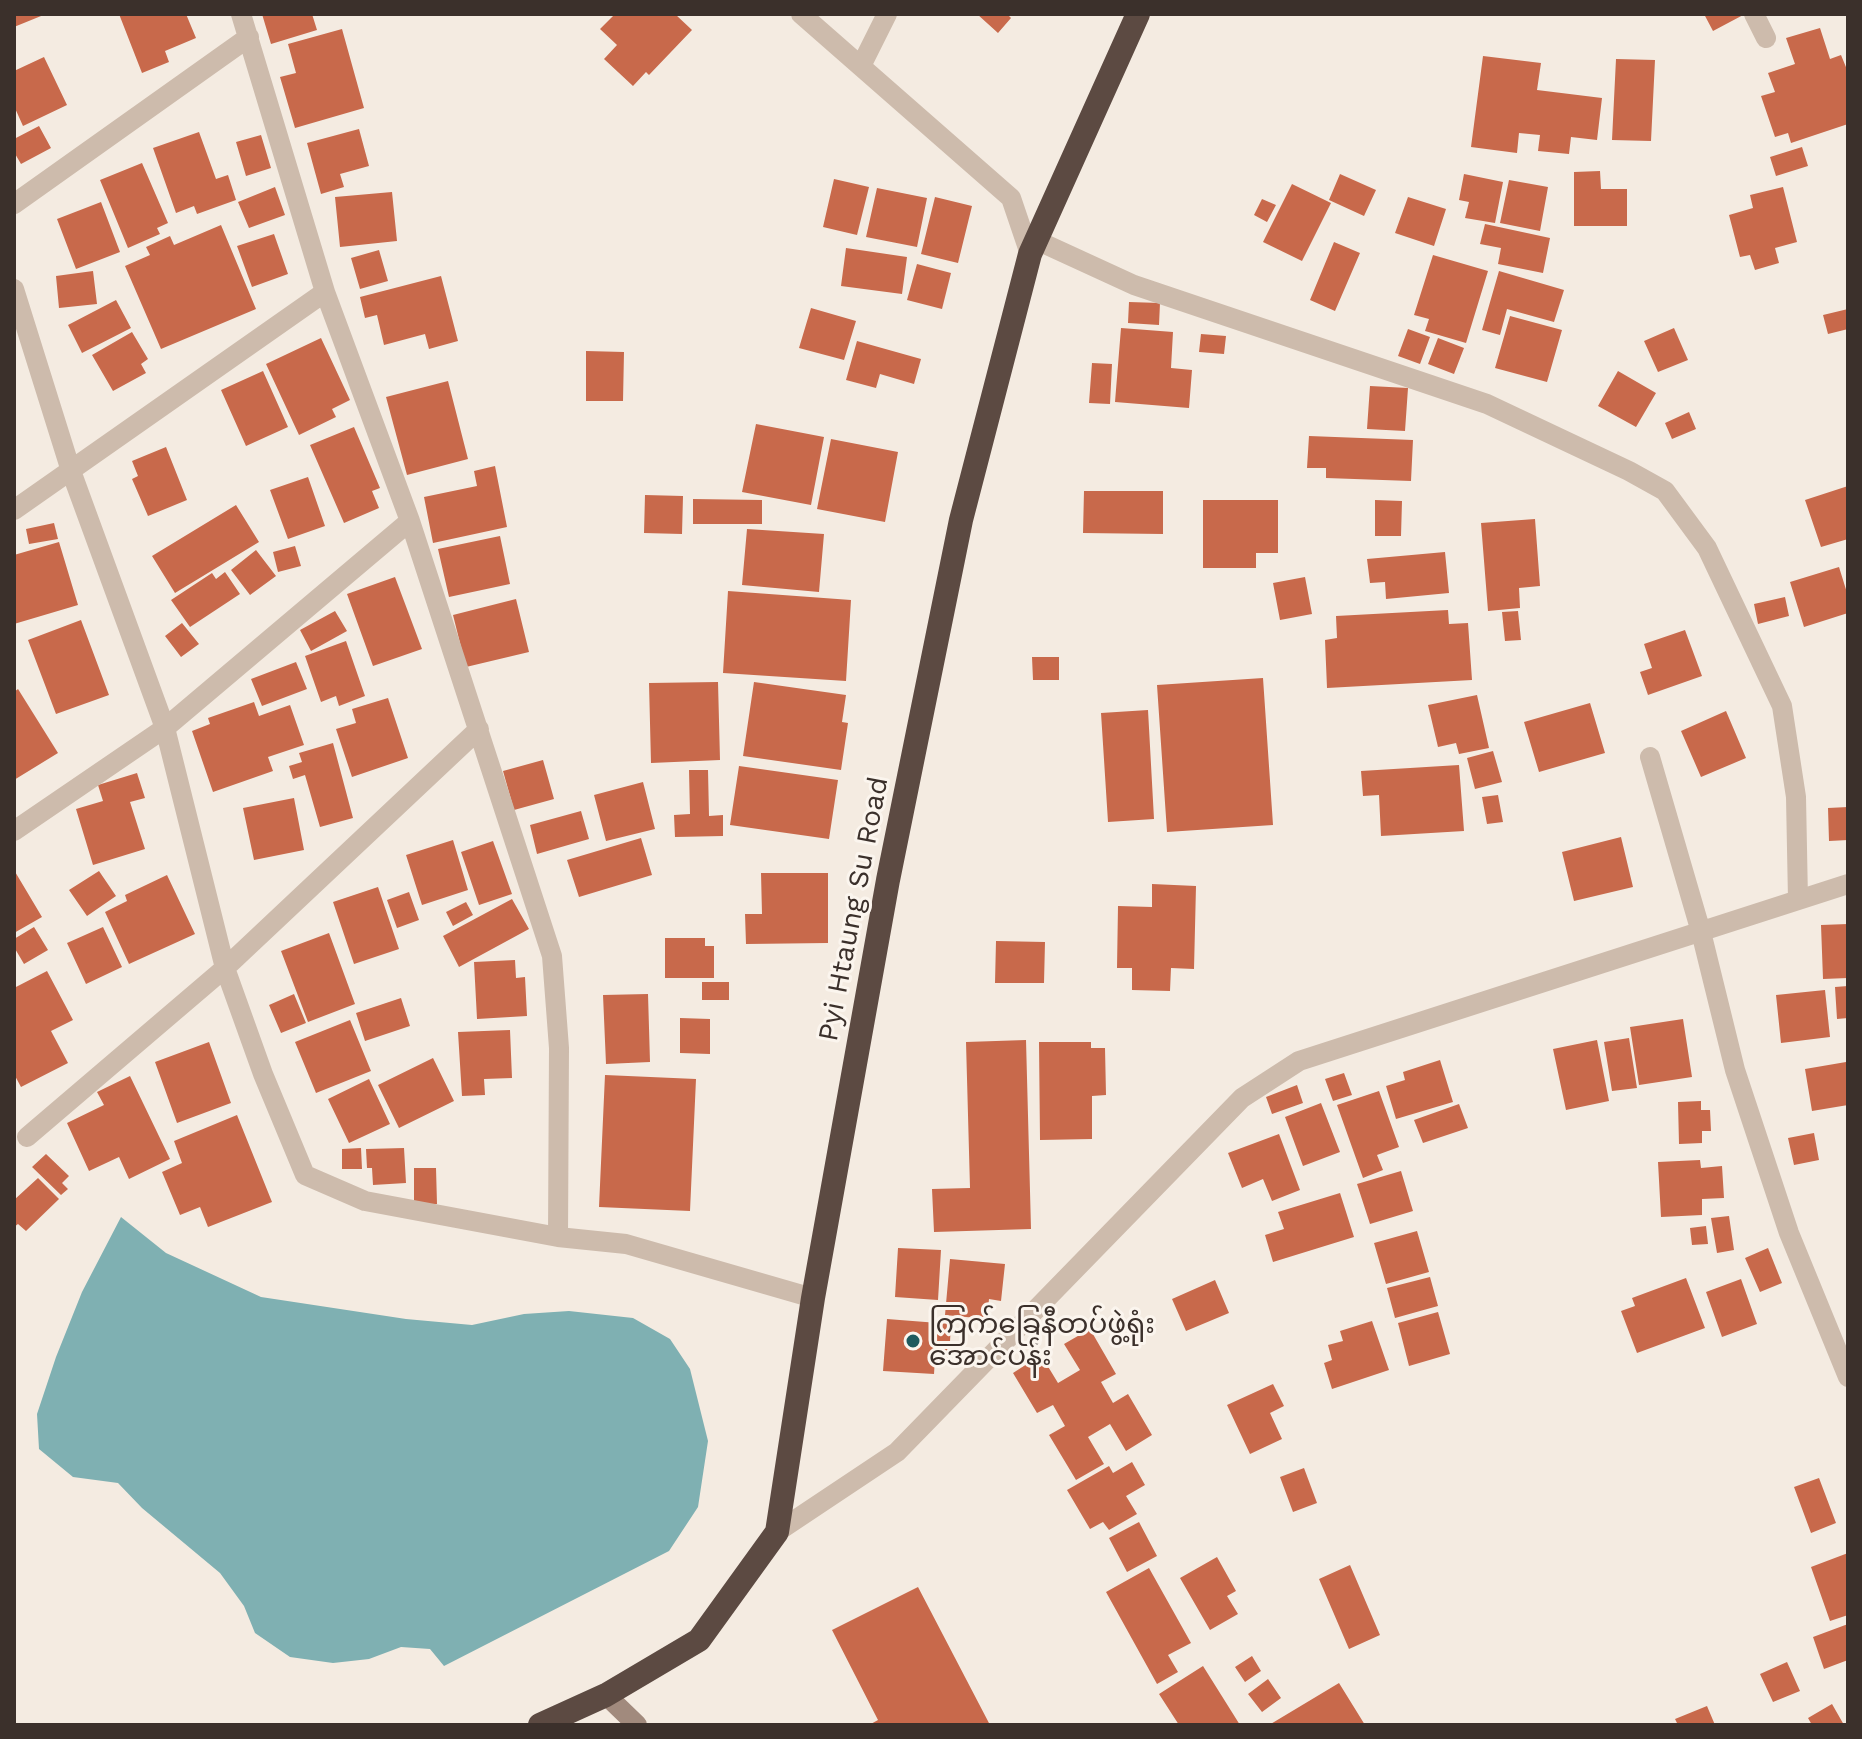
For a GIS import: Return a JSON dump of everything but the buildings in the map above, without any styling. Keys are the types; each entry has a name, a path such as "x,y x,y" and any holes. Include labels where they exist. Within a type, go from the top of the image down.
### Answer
{"highway":[{"name":"Pyi Htaung Su Road","path":"540,1725 606,1695 699,1640 777,1532 813,1298 888,880 961,520 1033,247 1138,14"}],"main road":[{"path":"606,1695 637,1725"}],"street":[{"path":"241,14 325,292 410,521 552,956 559,1048 558,1237"},
{"path":"801,14 1011,198 1033,247 1134,285 1487,404 1665,491 1707,548 1782,706 1796,797 1798,900"},
{"path":"861,66 887,14"},
{"path":"1754,14 1766,38"},
{"path":"14,204 249,37"},
{"path":"14,289 71,471 165,728 225,968 263,1074 305,1175 365,1201 558,1237 626,1244 813,1298"},
{"path":"14,510 325,292"},
{"path":"14,831 165,728 410,521"},
{"path":"27,1137 225,968 479,729"},
{"path":"1650,757 1701,932 1735,1070 1789,1233 1840,1335 1848,1377"},
{"path":"777,1532 897,1452 1242,1098 1299,1061 1848,884"}],"water":[{"path":"121,1217 166,1253 261,1297 406,1319 472,1325 524,1314 569,1311 633,1318 670,1339 690,1369 708,1441 698,1507 669,1551 444,1666 430,1649 401,1647 369,1659 333,1663 290,1657 255,1633 244,1606 220,1573 142,1508 118,1483 73,1477 39,1449 37,1414 56,1357 82,1292"}],"place":[{"name":"ကြက်ခြေနီတပ်ဖွဲ့ရုံး အောင်ပန်း","path":"913,1341"}]}
